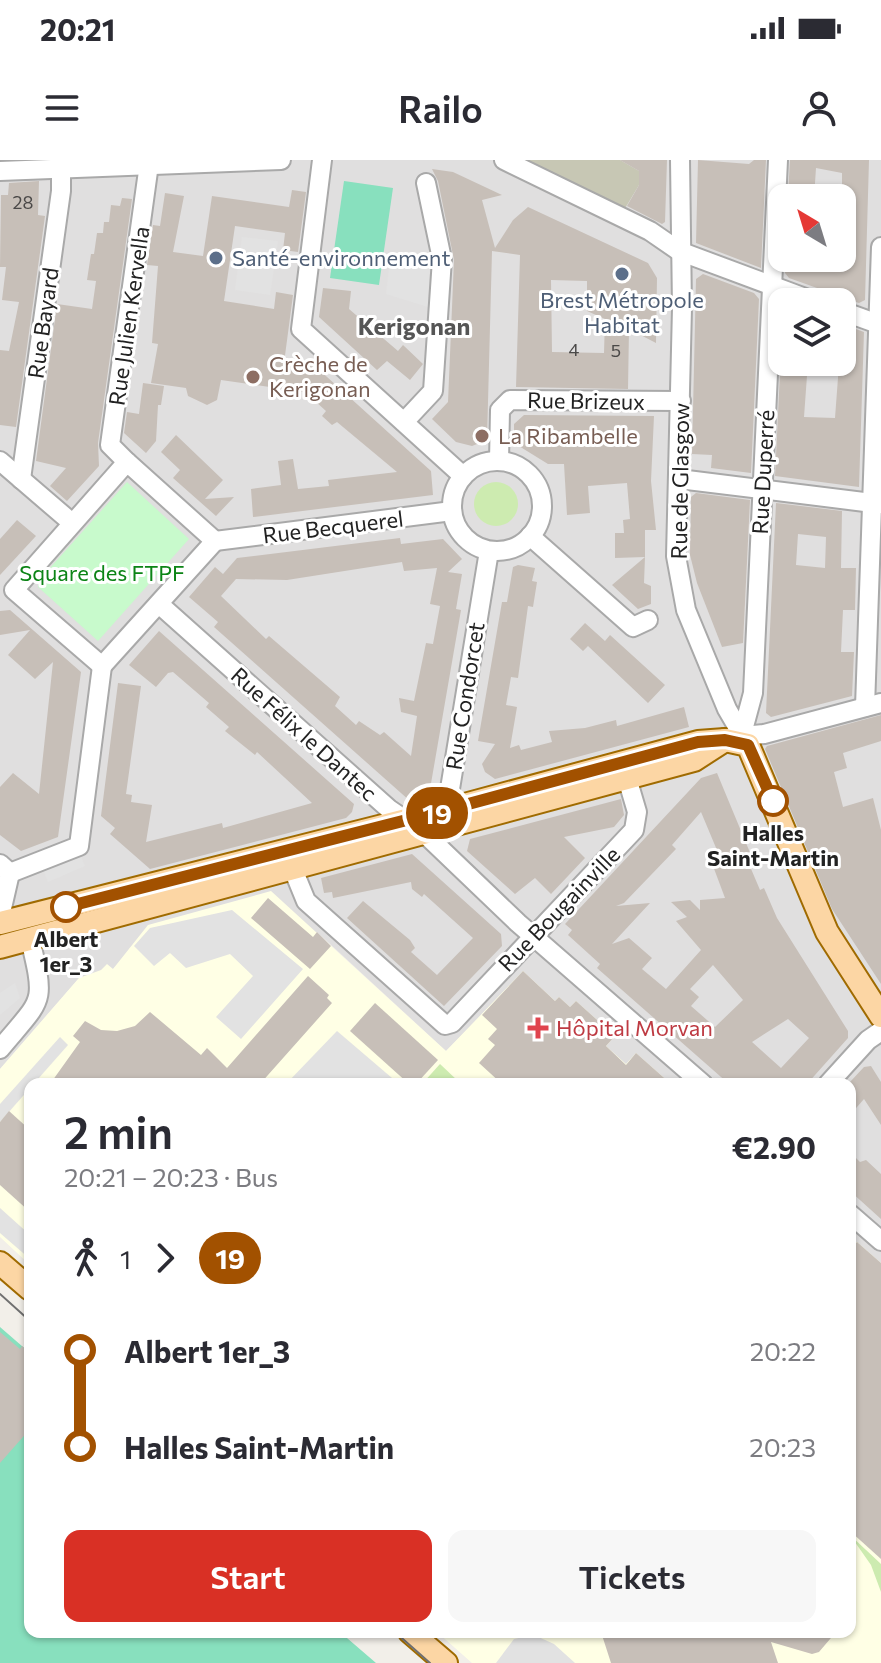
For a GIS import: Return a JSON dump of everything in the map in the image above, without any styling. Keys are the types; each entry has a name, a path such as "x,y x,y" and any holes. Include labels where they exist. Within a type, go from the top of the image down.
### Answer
{"main road":[{"path":"2,923 288,860 414,827 627,778 703,757 738,739"},
{"path":"414,827 446,810 698,742 738,739"},
{"name":"Rue de Glasgow","path":"738,739 827,932 881,1016"},
{"path":"0,947 288,860"},
{"path":"0,1263 24,1284"},
{"path":"417,1638 446,1663"}],"street":[{"path":"0,171 281,160"},
{"path":"322,160 301,329 463,476"},
{"path":"504,160 650,231 679,251 775,288"},
{"name":"Rue de Glasgow","path":"680,160 681,401 676,556 686,610 738,739"},
{"name":"Rue Duperré","path":"738,739 753,693 778,160"},
{"name":"Rue Julien Kervella","path":"127,462 110,445 149,164"},
{"name":"Rue Bayard","path":"21,479 61,191 61,167"},
{"path":"404,422 433,391 442,259 426,183"},
{"path":"738,739 873,705 881,247"},
{"path":"856,316 879,324"},
{"name":"Rue Brizeux","path":"499,461 500,410 510,400 681,401"},
{"path":"0,461 71,522"},
{"path":"499,461 526,472 535,483 542,510 530,536 504,551 489,551 464,537 452,511 454,493 463,476 486,462 499,461"},
{"path":"2,923 5,869 79,846 102,666 215,541 127,462 7,591 102,666"},
{"path":"679,479 876,503"},
{"name":"Rue Becquerel","path":"215,541 452,511"},
{"path":"530,536 633,627 648,620"},
{"name":"Rue Condorcet","path":"446,810 489,551"},
{"name":"Rue Félix le Dantec","path":"159,604 696,1078"},
{"name":"Rue Bougainville","path":"288,860 306,901 437,1022 445,1025 452,1023 634,830 637,812 627,778"},
{"path":"0,1049 37,1004 42,987 30,939"},
{"path":"833,1078 868,1040 881,1031"},
{"path":"856,1219 881,1241"}],"shaded area":[{"path":"0,160 881,160 881,1263 856,1242 856,1078 664,1078 636,1054 626,1065 606,1046 615,1036 555,1001 524,972 446,1051 317,932 129,948 132,950 113,969 79,978 0,1069"},
{"path":"517,160 620,160 639,171 639,185 624,210"},
{"path":"242,237 278,241 270,295 235,290"},
{"path":"391,252 430,265 428,307 386,294"},
{"path":"80,854 85,866 48,882 43,870"},
{"path":"271,891 446,1051 523,971 555,1001 559,997 570,1007 576,1001 615,1036 606,1046 626,1064 636,1053 664,1078 24,1078 24,1259 0,1237 0,1069 79,978 101,970 107,964 113,969 148,925"},
{"path":"232,910 303,969 241,1039 216,1017 253,976 230,954 186,968 170,953 154,966 134,946 150,928"},
{"path":"15,983 20,998 0,1015 0,993"},
{"path":"337,1031 392,1078 292,1078"},
{"path":"60,1037 68,1045 39,1078 24,1078 24,1095 0,1122 0,1104"},
{"path":"0,1208 24,1230 24,1254 0,1233"},
{"path":"856,1243 881,1263 881,1663 472,1663 444,1638 856,1638"},
{"path":"541,1638 554,1644 575,1663 496,1663 514,1639"}],"green space":[{"path":"344,181 393,188 379,285 330,278"},
{"name":"Square des FTPF","path":"127,482 189,539 98,641 38,587 40,579"},
{"path":"496,482 512,488 518,504 512,520 496,526 480,520 474,504 480,488"},
{"path":"440,1064 455,1078 427,1078"},
{"path":"0,1327 24,1348 24,1638 347,1638 376,1663 0,1663"},
{"path":"856,1541 881,1564 881,1592 871,1565"}],"building":[{"path":"620,160 667,160 665,222 662,224 627,206 639,185 639,171"},
{"path":"698,160 749,164 754,160 766,160 761,268 696,243"},
{"path":"790,160 869,160 865,300 856,302 856,288 817,288 789,278 785,273 856,272 856,184 842,184 842,173 816,168 815,184 789,184"},
{"path":"432,169 453,172 502,195 482,200 495,248 513,220 528,207 648,263 657,278 656,343 629,329 628,389 516,387 520,255 492,251 487,440 472,446 456,442 432,419 448,402 454,260 438,181","holes":["551,280 587,281 587,311 605,319 604,353 552,352"]},
{"path":"39,181 38,215 45,216 16,427 0,425 0,350 9,351 19,302 2,300 6,267 0,267 1,195 8,195 9,183"},
{"path":"292,190 306,192 298,252 283,250 285,233 235,226 224,301 274,309 276,292 293,295 284,363 316,367 431,471 433,495 253,517 251,489 281,485 278,461 293,459 298,489 329,486 328,480 397,472 337,422 332,425 322,416 326,411 305,392 221,380 217,400 207,405 188,396 186,388 151,383 158,344 152,343 158,266 147,265 153,225 160,226 165,193 184,196 173,252 203,256 212,196 289,207"},
{"path":"122,198 132,199 98,443 99,466 67,501 50,486 66,468 36,461 57,304 92,309 96,281 87,280 91,254 94,254 97,233 103,233 104,222 109,222 111,205 120,206"},
{"path":"703,274 754,293 759,299 751,473 711,468 712,455 692,454 696,279"},
{"path":"323,288 351,291 349,309 398,351 403,345 423,364 410,380 387,361 377,370 319,317"},
{"path":"856,329 864,332 859,487 775,476 780,376 807,376 804,417 835,418 838,376 856,376"},
{"path":"143,383 164,386 161,405 158,405 156,441 146,453 124,433 127,412 139,414"},
{"path":"524,415 654,416 651,481 656,530 645,530 645,557 615,558 615,533 624,533 623,520 630,519 627,483 588,486 590,513 567,515 564,464 548,464 514,443 514,424"},
{"path":"176,435 223,480 205,499 234,497 216,516 173,478 180,470 161,452"},
{"path":"696,493 750,500 743,643 722,647 697,583 690,555 691,497"},
{"path":"776,503 842,511 841,568 856,568 855,610 843,610 841,652 854,652 852,696 771,717 766,713","holes":["798,534 826,537 825,568 796,565"]},
{"path":"17,520 36,536 0,575 0,539"},
{"path":"400,538 401,544 443,539 462,559 448,572 462,574 456,609 461,610 429,795 410,801 214,627 218,622 189,597 215,567 223,574 237,558","holes":["402,562 404,571 437,568 430,604 440,606 433,644 426,643 414,701 399,698 401,712 417,716 411,756 384,732 380,735 359,721 356,725 335,706 340,697 269,636 266,639 221,596 236,579 287,580"]},
{"path":"645,557 644,583 651,586 651,604 638,609 612,585"},
{"path":"513,567 535,568 532,581 537,582 533,607 528,606 518,678 511,677 506,705 517,707 510,748 519,745 521,750 552,742 549,731 585,728 616,720 617,726 684,707 689,727 495,779 485,772 482,764 495,744 478,741 502,602 507,602"},
{"path":"10,610 81,672 58,837 21,851 0,835 0,787 13,773 39,794 53,662 35,679 8,655 30,630 0,635 0,611"},
{"path":"585,623 605,641 610,635 665,685 648,703 588,646 583,651 570,639"},
{"path":"159,631 354,804 352,812 346,818 150,869 110,834 115,828 101,816 118,683 141,686 126,794 132,795 131,802 152,805 146,842 222,823 223,828 312,803 257,752 255,755 225,731 229,727 206,707 209,703 173,672 168,673 156,687 129,665"},
{"path":"881,715 881,741 843,753 847,768 834,772 843,807 873,798 881,830 881,984 832,909 765,749"},
{"path":"717,773 751,855 746,857 760,890 764,888 777,918 848,1031 848,1038 812,1078 722,1078 597,968 600,964 568,935 572,930 565,924 701,778","holes":["701,812 719,855 710,858 725,898 700,900 700,910 690,900 671,902 687,917 676,921 701,950 666,989 642,969 652,958 629,938 612,944 650,903 616,906 624,903 676,849 672,845","713,965 743,1000 715,1027 691,1006 699,997 690,989","788,1019 809,1038 781,1068 752,1042"]},
{"path":"621,799 624,815 614,827 564,837 585,858 551,894 535,878 515,894 467,851 470,839"},
{"path":"412,854 501,934 502,946 444,1006 347,918 363,901 410,940 415,948 411,952 437,975 473,938 424,894 422,897 412,889 411,882 333,898 332,892 324,893 321,878"},
{"path":"268,898 313,937 317,932 331,946 310,969 251,918"},
{"path":"523,971 555,1001 559,997 570,1007 576,1001 615,1036 606,1046 626,1065 636,1053 664,1078 495,1078 479,1063 495,1045 488,1039 497,1029 482,1015"},
{"path":"308,976 329,995 327,998 332,1003 265,1078 54,1078 80,1042 73,1036 85,1021 101,1030 117,1031 135,1026 150,1012 201,1055 207,1048 227,1068"},
{"path":"375,1003 438,1060 422,1078 402,1078 350,1031"},
{"path":"871,1066 881,1082 881,1125 864,1099 856,1108 854,1078 864,1067"},
{"path":"9,1111 24,1125 24,1207 0,1185 0,1122"},
{"path":"856,1158 860,1162 866,1160 881,1174 881,1219 856,1196"},
{"path":"856,1243 881,1263 881,1559 856,1536"},
{"path":"0,1332 20,1349 24,1348 24,1436 0,1463"},
{"path":"603,1638 831,1638 819,1652 812,1654 771,1642 778,1663 611,1663"}],"tram line":[{"path":"0,1294 24,1316"},
{"path":"402,1638 430,1663"}],"bus line":[{"name":"19","path":"66,907 698,742 725,740 748,745 773,801"}],"place":[{"name":"Santé-environnement","path":"216,258"},
{"name":"Brest Métropole Habitat","path":"622,274"},
{"name":"Crèche de Kerigonan","path":"253,377"},
{"name":"La Ribambelle","path":"482,436"},
{"name":"Halles Saint-Martin","path":"773,801"},
{"name":"Albert 1er_3","path":"66,907"},
{"name":"Hôpital Morvan","path":"538,1028"}],"district":[{"name":"Kerigonan","path":"414,327"}]}
